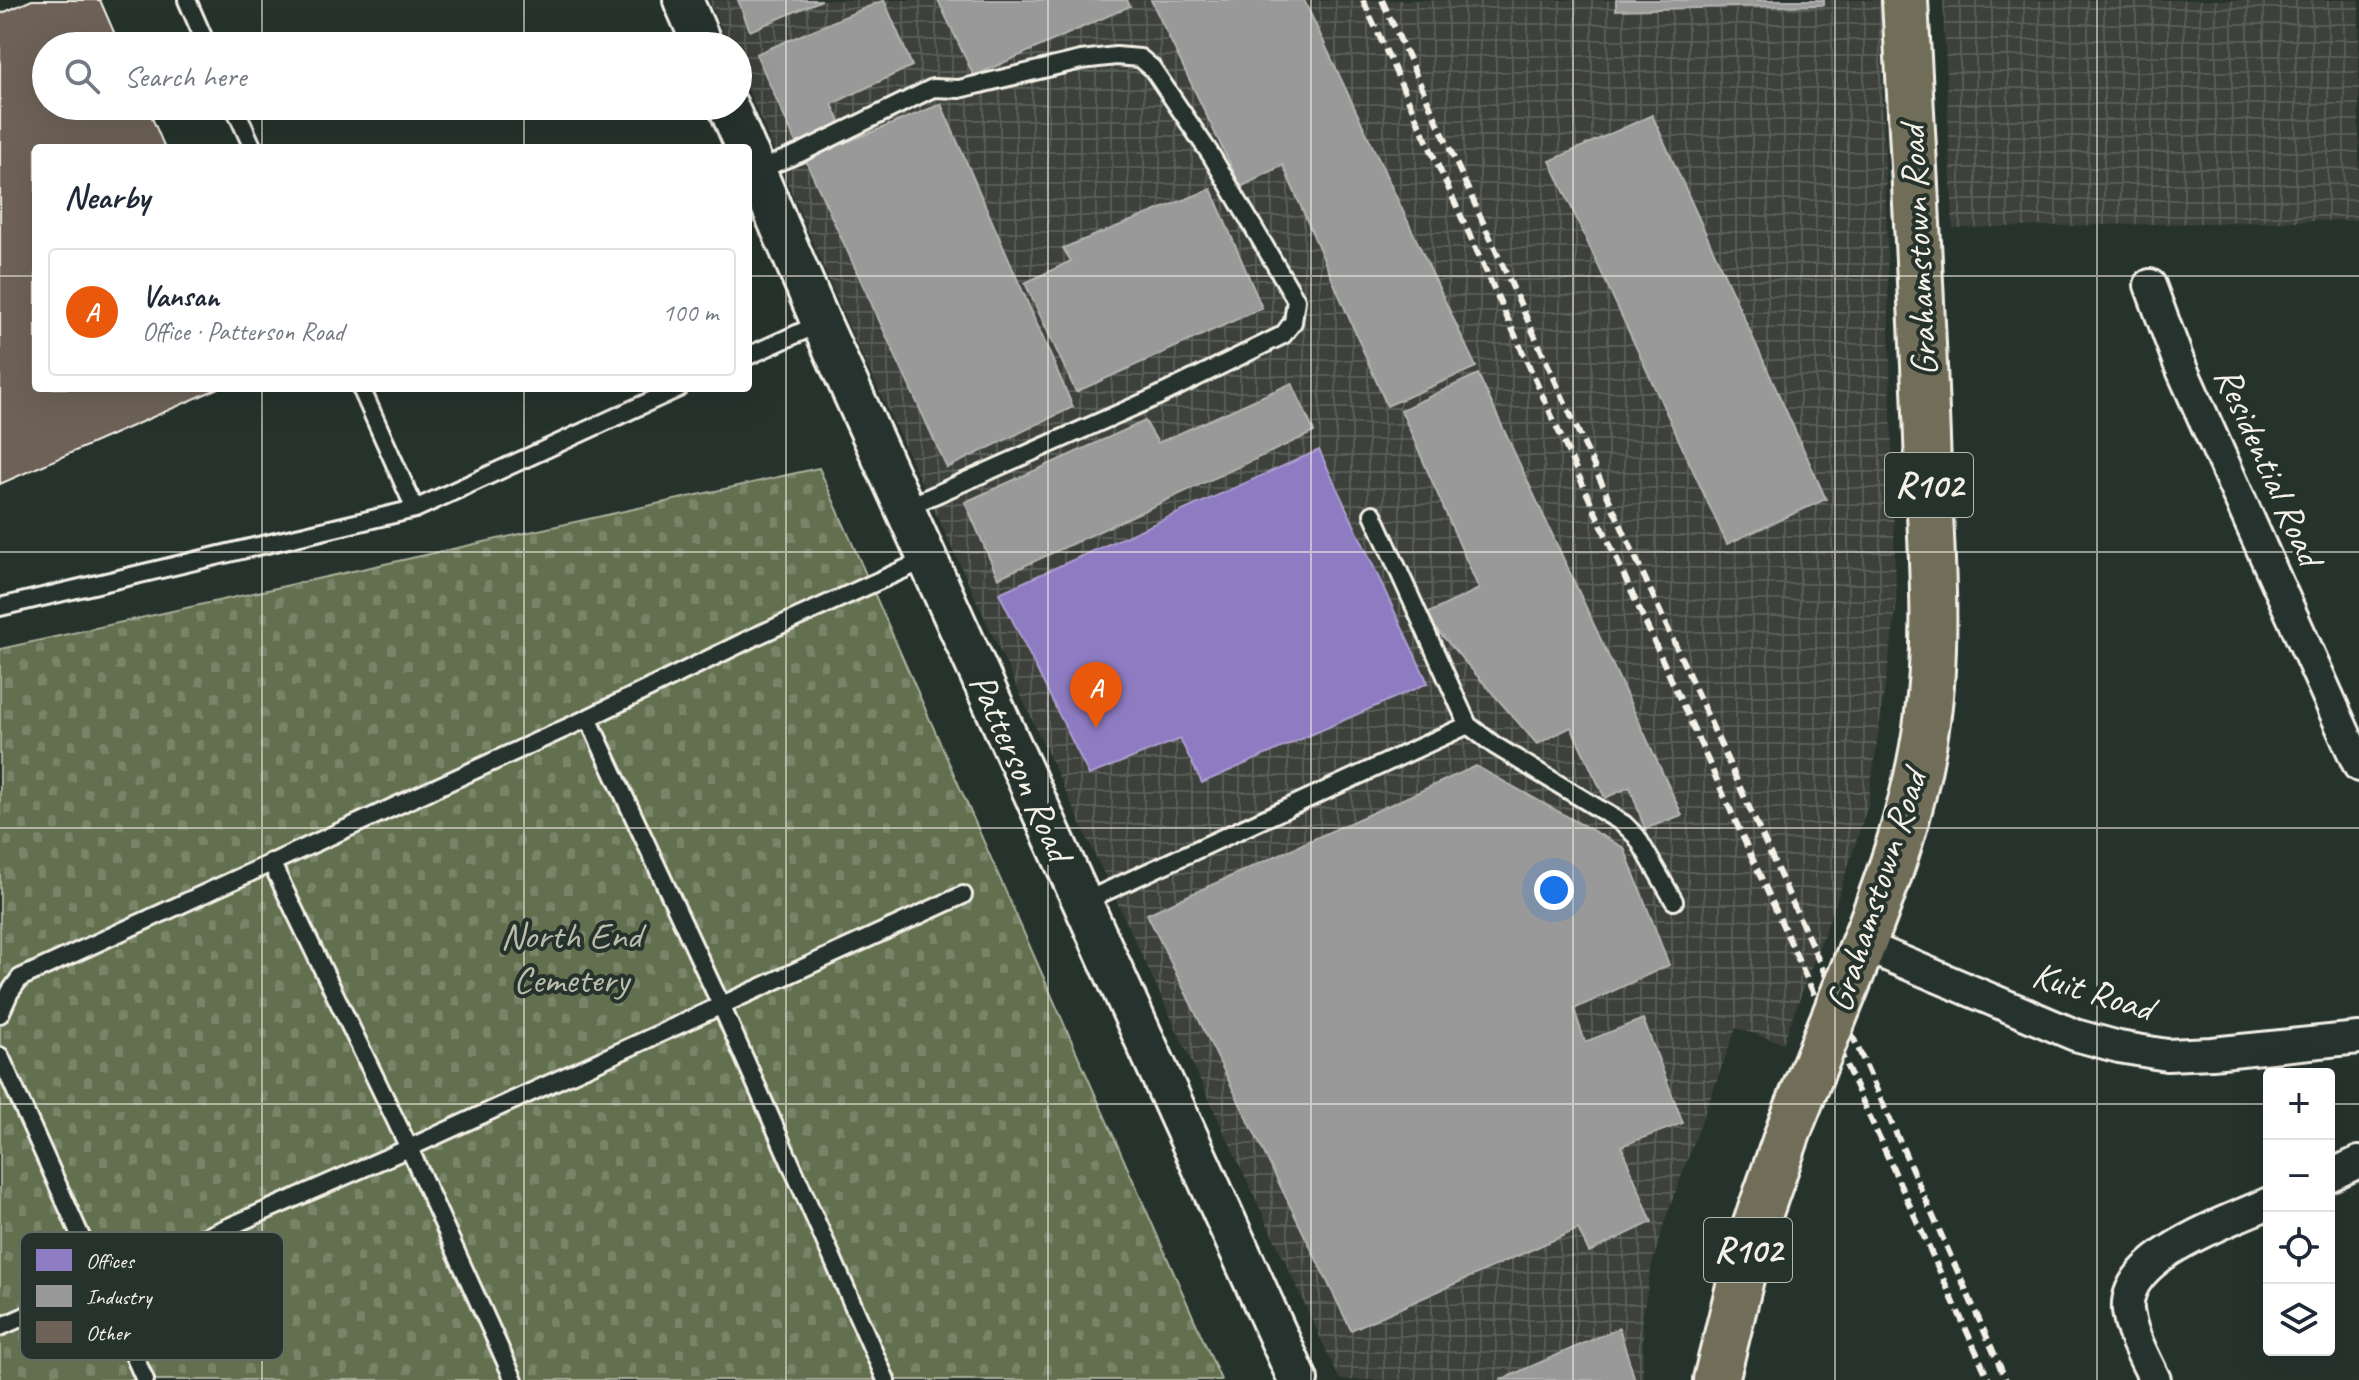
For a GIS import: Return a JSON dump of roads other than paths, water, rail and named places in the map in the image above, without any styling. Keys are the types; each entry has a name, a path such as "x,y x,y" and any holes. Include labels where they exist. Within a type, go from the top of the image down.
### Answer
{"main road":[{"name":"Grahamstown Road","path":"1716,1380 1751,1238 1791,1124 1860,952 1908,815 1927,720 1933,653 1926,403 1905,0"}],"street":[{"path":"683,0 697,32"},
{"name":"Patterson Road","path":"734,120 744,144"},
{"name":"Patterson Road","path":"752,162 821,323 1298,1380"},
{"name":"Residential Road","path":"2150,285 2179,363 2359,766"},
{"name":"Kuit Road","path":"1860,952 2061,1029 2119,1047 2182,1055 2292,1047 2359,1038"},
{"path":"2335,1173 2359,1162"},
{"path":"2155,1380 2132,1328 2128,1309 2129,1295 2136,1282 2147,1268 2179,1244 2263,1206"}],"lane":[{"path":"187,0 201,32"},
{"path":"752,157 800,153 933,88 959,89 1081,60 1116,56 1140,58 1152,68 1211,155 1296,300 1293,322 1283,335 1156,397 905,508"},
{"path":"240,120 251,144"},
{"path":"752,354 821,323"},
{"path":"363,392 415,509"},
{"path":"0,607 415,509 670,392"},
{"path":"1373,514 1468,725 1494,745 1624,824 1637,837 1674,901"},
{"path":"0,1014 20,978 927,559"},
{"path":"588,718 721,1005 886,1380"},
{"path":"1083,902 1468,725"},
{"path":"271,862 409,1148 514,1380"},
{"path":"219,1232 963,895"},
{"path":"0,1056 79,1232"},
{"path":"0,1327 20,1319"},
{"path":"136,1360 145,1380"}],"railway":[{"path":"1363,0 1989,1380"},
{"path":"1382,0 2006,1380"}],"place":[{"name":"Vansan","path":"1096,728"}],"park label":[{"name":"North End Cemetery","path":"571,957"}]}
